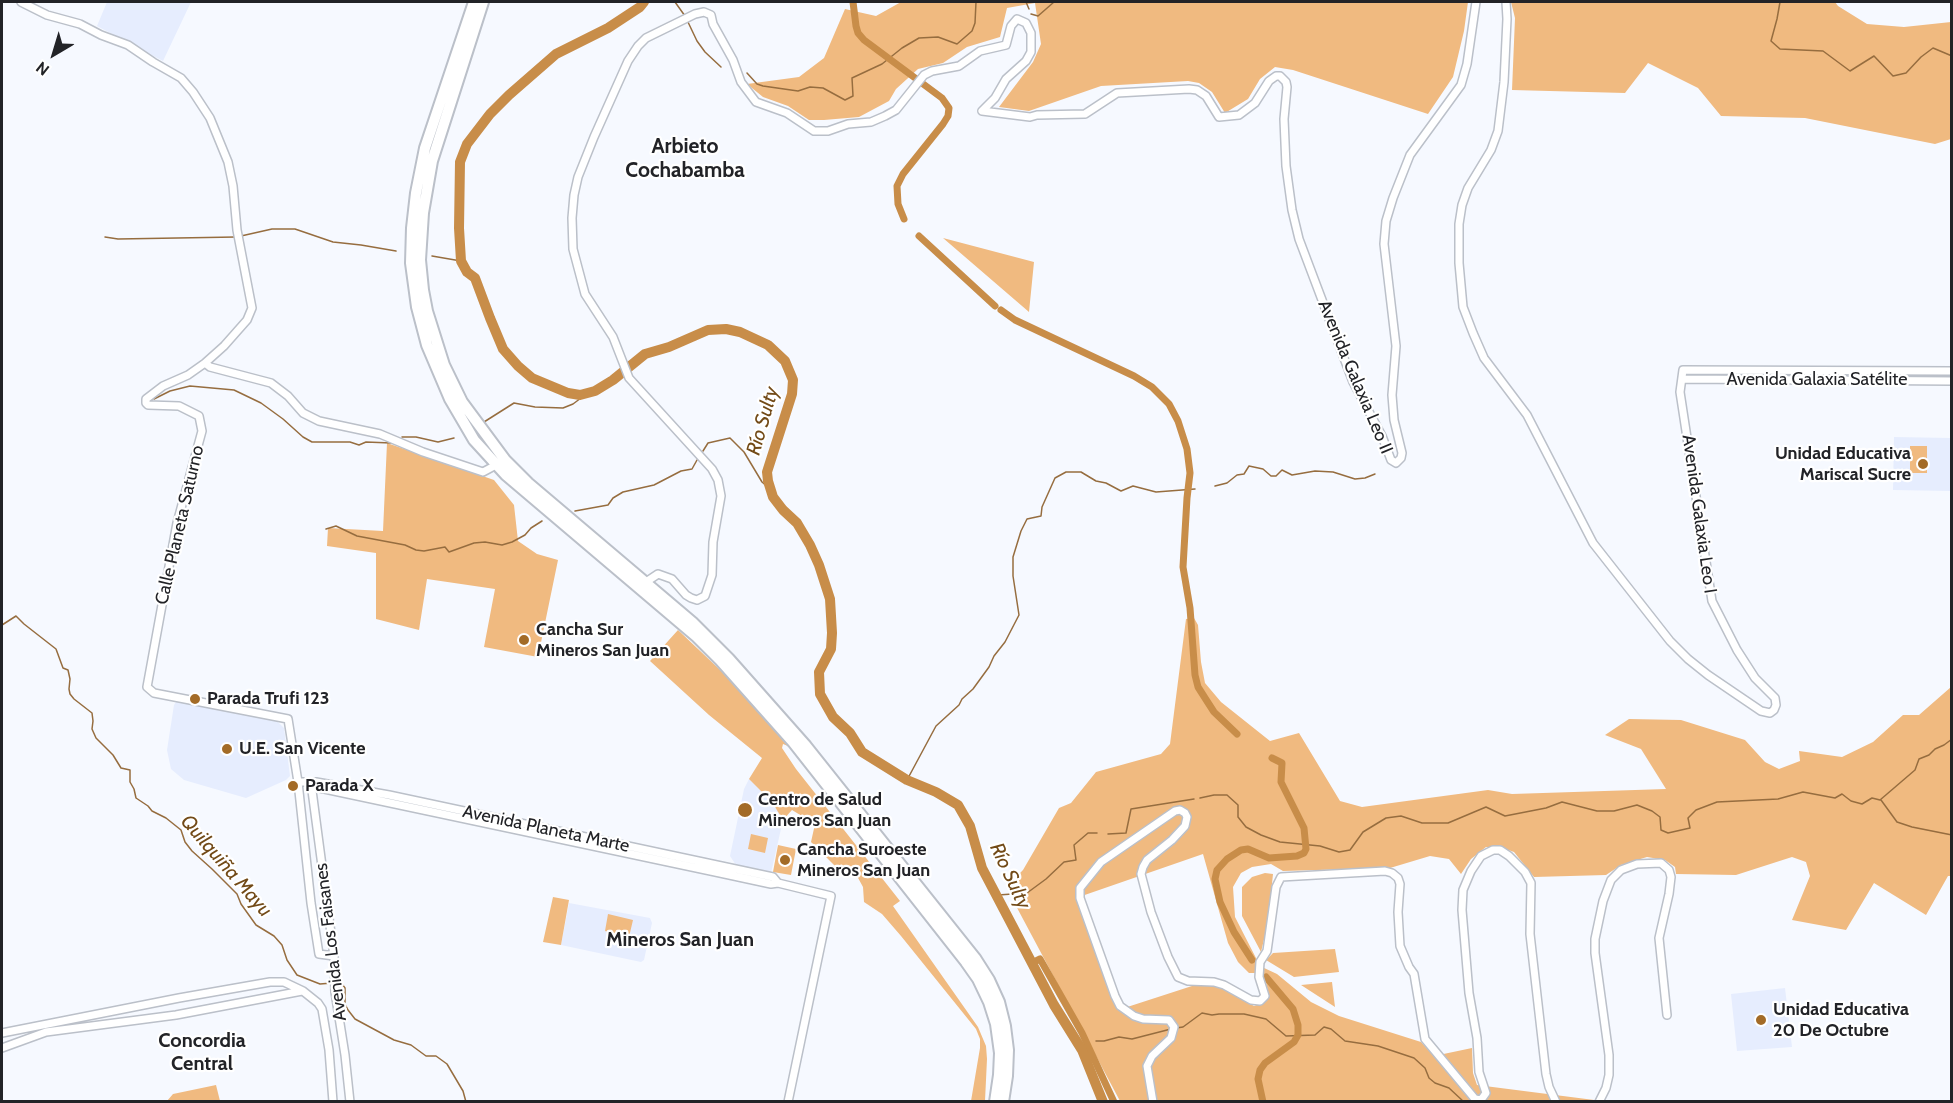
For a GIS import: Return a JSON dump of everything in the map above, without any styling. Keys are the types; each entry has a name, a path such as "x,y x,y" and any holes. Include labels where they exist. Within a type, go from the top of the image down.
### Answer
{"highway":[{"path":"474,2 425,148 412,228 411,263 417,307 436,369 463,423 474,440 496,465 697,637 720,660 793,742 966,962 978,979 996,1024 1000,1053 995,1101"},
{"path":"483,2 432,161 426,188 420,260 423,290 429,321 444,365 462,402 505,460 528,483 710,639 813,754 975,958 999,1002 1005,1026 1008,1050 1003,1101"}],"street":[{"path":"21,2 47,15 80,24 136,50 153,63 181,78 194,92 210,118 230,172 237,230 252,308 247,320 205,363 210,367 271,383 303,412 320,421 380,434 423,452 483,472 496,465"},
{"name":"Avenida Galaxia Leo II","path":"646,582 658,574 672,579 691,598 697,600 705,596 712,575 713,542 721,489 705,460 629,378 613,337 585,294 573,249 574,195 578,177 628,61 646,38 687,17 704,12 711,15 713,24 733,60 741,82 756,102 788,113 814,131 828,131 848,124 860,124 896,110 924,75 932,71 959,66 980,51 1006,45 1011,26 1017,19 1026,23 1031,33 1031,52 1026,61 1006,79 995,98 982,111 1030,117 1084,114 1118,93 1189,89 1197,90 1206,96 1219,117 1239,115 1255,103 1272,77 1284,78 1287,87 1284,119 1287,180 1299,238 1353,382 1382,436 1391,460 1396,463 1401,459 1402,453 1395,432 1393,412 1395,346 1384,244 1386,221 1410,155 1461,85 1467,64 1476,2"},
{"name":"Avenida Galaxia Leo I","path":"1506,2 1504,72 1498,132 1491,150 1468,188 1459,224 1463,307 1484,358 1527,416 1593,543 1635,598 1688,659 1707,675 1761,711 1770,713 1776,705 1775,698 1755,678 1737,650 1712,601 1680,392 1683,370"},
{"name":"Calle Planeta Saturno","path":"205,363 188,375 163,386 146,399 148,405 179,406 199,416 202,431 177,523 146,682 150,691 288,719"},
{"name":"Avenida Galaxia Satélite","path":"1683,370 1952,371"},
{"name":"Avenida Galaxia Satélite","path":"1683,380 1952,381"},
{"name":"Avenida Los Faisanes","path":"288,719 298,782 311,903 320,954 334,956"},
{"name":"Avenida Planeta Marte","path":"298,782 831,896 788,1101"},
{"name":"Avenida Los Faisanes","path":"311,783 350,1101"},
{"path":"1153,1101 1148,1072 1149,1060 1171,1038 1174,1027 1168,1020 1143,1019 1134,1016 1120,1006 1114,996 1080,898 1080,888 1101,862 1175,811 1180,810 1187,817 1185,826 1148,860 1141,874 1150,912 1178,977 1188,981 1214,981 1251,1000 1260,1001 1265,996 1259,977 1260,962 1267,951 1276,887 1281,877 1385,871 1392,873 1398,878 1400,884 1398,912 1400,946 1414,974 1425,1039 1475,1100 1481,1100 1486,1093 1479,1072 1477,1038 1469,993 1461,910 1463,890 1471,871 1481,856 1493,850 1500,850 1509,856 1525,872 1531,883 1530,934 1546,1074 1556,1101"},
{"path":"1599,1101 1606,1088 1609,1075 1609,1055 1595,939 1603,902 1611,880 1621,870 1636,864 1661,863 1669,870 1671,877 1659,938 1667,1015"},
{"path":"2,1033 270,981 284,982 303,991"},
{"path":"2,1048 46,1032 176,1016 303,991"},
{"name":"Avenida Los Faisanes","path":"303,991 322,1009 329,1050 333,1101"}],"shaded area":[{"path":"107,2 191,2 163,61 97,26"},
{"path":"901,2 1468,2 1453,77 1428,114 1293,70 1275,67 1260,79 1248,99 1225,113 1212,92 1199,83 1188,81 1101,86 1029,111 999,107 1033,62 1041,44 1035,3 1007,8 1000,37 967,47 943,63 918,69 896,89 889,101 859,117 809,120 788,106 763,97 747,84 799,77 824,58 845,9 876,16"},
{"path":"1511,2 1835,2 1867,24 1904,27 1951,22 1951,139 1935,144 1805,118 1721,116 1698,88 1648,63 1625,93 1512,90 1515,18"},
{"path":"943,238 1034,262 1029,312"},
{"name":"Unidad Educativa Mariscal Sucre","path":"1894,437 1951,438 1951,491 1893,490"},
{"path":"387,443 494,480 514,505 518,541 537,554 558,560 538,657 484,647 495,589 427,579 419,630 376,619 376,553 327,546 328,528 383,531"},
{"path":"1910,446 1927,446 1927,473 1910,473"},
{"path":"1194,618 1198,625 1205,683 1221,702 1270,741 1299,733 1340,801 1362,807 1488,790 1512,794 1666,789 1641,749 1605,735 1629,719 1681,720 1745,740 1765,762 1779,769 1800,761 1799,751 1842,757 1873,742 1903,715 1919,715 1951,687 1951,876 1948,876 1926,915 1874,883 1846,930 1792,920 1810,876 1806,862 1792,857 1736,875 1676,874 1675,867 1665,860 1647,857 1621,865 1606,875 1534,877 1514,852 1500,847 1486,847 1471,859 1461,874 1449,859 1430,856 1390,868 1283,871 1271,864 1252,867 1241,873 1233,887 1235,917 1257,960 1257,973 1249,973 1238,962 1228,943 1203,854 1076,898 1118,1010 1192,986 1208,984 1220,986 1254,1006 1262,1003 1269,995 1262,967 1277,974 1311,1002 1339,1016 1421,1042 1434,1056 1472,1048 1473,1073 1477,1085 1602,1101 1120,1101 1015,904 1014,885 1017,876 1023,870 1059,808 1071,803 1096,772 1161,754 1170,744 1186,619"},
{"path":"678,630 736,685 788,746 783,744 782,748 796,769 900,901 893,906 978,1027 986,1046 985,1101 971,1101 980,1048 980,1039 976,1029 882,914 864,902 863,887 857,876 841,872 811,842 815,824 792,810 783,820 772,802 749,779 762,758 709,715 650,661"},
{"name":"U.E. San Vicente","path":"178,699 277,721 284,728 290,776 246,798 184,780 171,769 167,750 174,705"},
{"path":"749,779 773,802 783,820 771,873 736,865 730,856 744,789"},
{"path":"751,834 768,838 765,853 748,849"},
{"name":"Cancha Suroeste Mineros San Juan","path":"778,845 796,849 791,875 773,872"},
{"path":"1265,873 1273,874 1268,923 1261,952 1242,916 1242,887 1252,877"},
{"path":"553,897 569,900 561,945 543,942"},
{"path":"569,903 650,918 652,923 644,960 641,962 561,945"},
{"path":"608,914 633,920 629,937 605,931"},
{"path":"1335,949 1339,972 1294,977 1266,960 1273,953"},
{"path":"1332,982 1335,1007 1301,985"},
{"name":"Unidad Educativa 20 De Octubre","path":"1785,988 1792,1047 1737,1051 1731,994"},
{"path":"216,1085 220,1101 167,1101 173,1094"}],"waterway":[{"name":"Río Sulty","path":"644,2 608,28 556,54 490,114 467,144 460,162 461,261 467,272 475,278 503,349 532,378 568,393 580,395 595,391 613,380 645,354 669,347 708,330 726,329 740,332 768,345 785,361 793,380 792,394 767,472 773,497 797,523 810,545 830,599 831,649 819,672 820,694 833,717 850,733 862,752 907,780 936,792 958,805 970,826 982,868 1054,1005 1082,1050 1103,1102"},
{"path":"675,2 685,16"},
{"path":"853,2 858,33 864,40 942,98 949,108 948,116 943,124 903,174 897,186 898,204 904,219"},
{"path":"747,73 757,84 763,86 798,91 810,87 823,88 845,100 853,96 852,78 882,64 919,38 938,37 957,44 972,31 975,23 976,2"},
{"path":"1026,2 1029,9"},
{"path":"1031,14 1038,16 1054,2"},
{"path":"1780,2 1771,41 1780,49 1823,51 1850,71 1874,56 1893,76 1906,73 1933,48 1952,56"},
{"path":"687,20 697,41 721,67"},
{"path":"241,236 272,229 295,229 333,242 396,251"},
{"path":"919,236 995,306"},
{"path":"105,237 118,239 236,237"},
{"path":"432,256 461,261"},
{"path":"1001,310 1015,320 1134,376 1152,387 1169,404 1178,421 1187,449 1190,473 1183,567 1190,608 1195,675 1198,687 1214,712 1237,734"},
{"path":"154,399 170,391 190,386 234,390 261,403 312,442 350,442 359,445 366,442 391,443"},
{"path":"484,422 514,403 535,407 563,408 573,404 589,392"},
{"path":"402,437 416,437 438,442 454,438"},
{"path":"703,451 708,443 730,438 744,452 762,482 770,489"},
{"path":"575,511 608,505 613,498 623,492 654,485 681,471 692,469 697,460"},
{"path":"1215,486 1227,483 1237,475 1244,474 1249,466 1263,469 1271,476 1276,476 1282,470 1292,475 1315,471 1333,472 1355,479 1375,474"},
{"path":"907,780 936,726 973,689 1005,642 1019,615 1013,576 1013,557 1027,519 1041,516 1042,507 1055,478 1066,472 1081,472 1121,491 1133,486 1156,492 1195,489"},
{"path":"326,529 336,526 357,536 405,545 416,550 424,551 445,547 449,552 474,543 502,545 512,542 542,521"},
{"name":"Quilquiña Mayu","path":"2,625 16,616 56,649 63,668 68,670 70,694 92,713 92,729 96,738 113,755 121,768 130,770 130,782 136,798 181,830 185,842 192,851 237,894 241,904 256,925 274,936 282,945 287,960 297,975 320,984 332,983"},
{"path":"1200,798 1227,795 1238,805 1238,817 1246,827 1261,835 1280,842 1320,846 1339,852 1350,850 1363,832 1386,818 1401,816 1422,823 1448,823 1486,807 1505,816 1546,808 1562,802 1597,811 1614,811 1637,805 1660,817 1661,830 1668,833 1690,828 1688,818 1696,810 1717,802 1778,799 1803,792 1835,798 1842,794 1851,801 1862,804 1872,798 1880,800 1915,770 1919,759 1952,739"},
{"path":"1252,960 1234,932 1220,902 1215,879 1217,870 1227,859 1241,850 1248,849 1269,858 1297,856 1304,853 1306,849 1304,828 1281,782 1282,763 1272,758"},
{"path":"1108,834 1126,833 1131,809 1194,799"},
{"path":"1881,800 1897,822 1952,835"},
{"path":"998,895 1027,893 1064,862 1076,860 1074,845 1088,833 1097,833"},
{"path":"1032,963 1040,959 1082,1033 1114,1102"},
{"path":"1263,1102 1258,1079 1260,1070 1265,1063 1294,1042 1298,1035 1298,1025 1293,1009 1266,977"},
{"name":"Quilquiña Mayu","path":"336,983 342,984 345,988 345,1004 355,1019 394,1040 411,1045 426,1056 436,1056 447,1064 463,1091 466,1102"},
{"path":"1176,1028 1183,1027 1202,1013 1244,1014 1266,1019 1286,1036 1315,1035 1324,1027 1331,1029 1345,1041 1378,1046 1414,1058 1425,1068 1429,1078 1449,1088 1464,1102"},
{"path":"1096,1041 1119,1037 1132,1039 1171,1029"}],"place":[{"name":"Unidad Educativa Mariscal Sucre","path":"1923,464"},
{"name":"Cancha Sur Mineros San Juan","path":"524,640"},
{"name":"Parada Trufi 123","path":"195,699"},
{"name":"U.E. San Vicente","path":"227,749"},
{"name":"Parada X","path":"293,786"},
{"name":"Centro de Salud Mineros San Juan","path":"745,810"},
{"name":"Cancha Suroeste Mineros San Juan","path":"785,860"},
{"name":"Unidad Educativa 20 De Octubre","path":"1761,1020"}],"district":[{"name":"Arbieto Cochabamba","path":"685,159"},
{"name":"Mineros San Juan","path":"680,940"},
{"name":"Concordia Central","path":"202,1052"}]}
